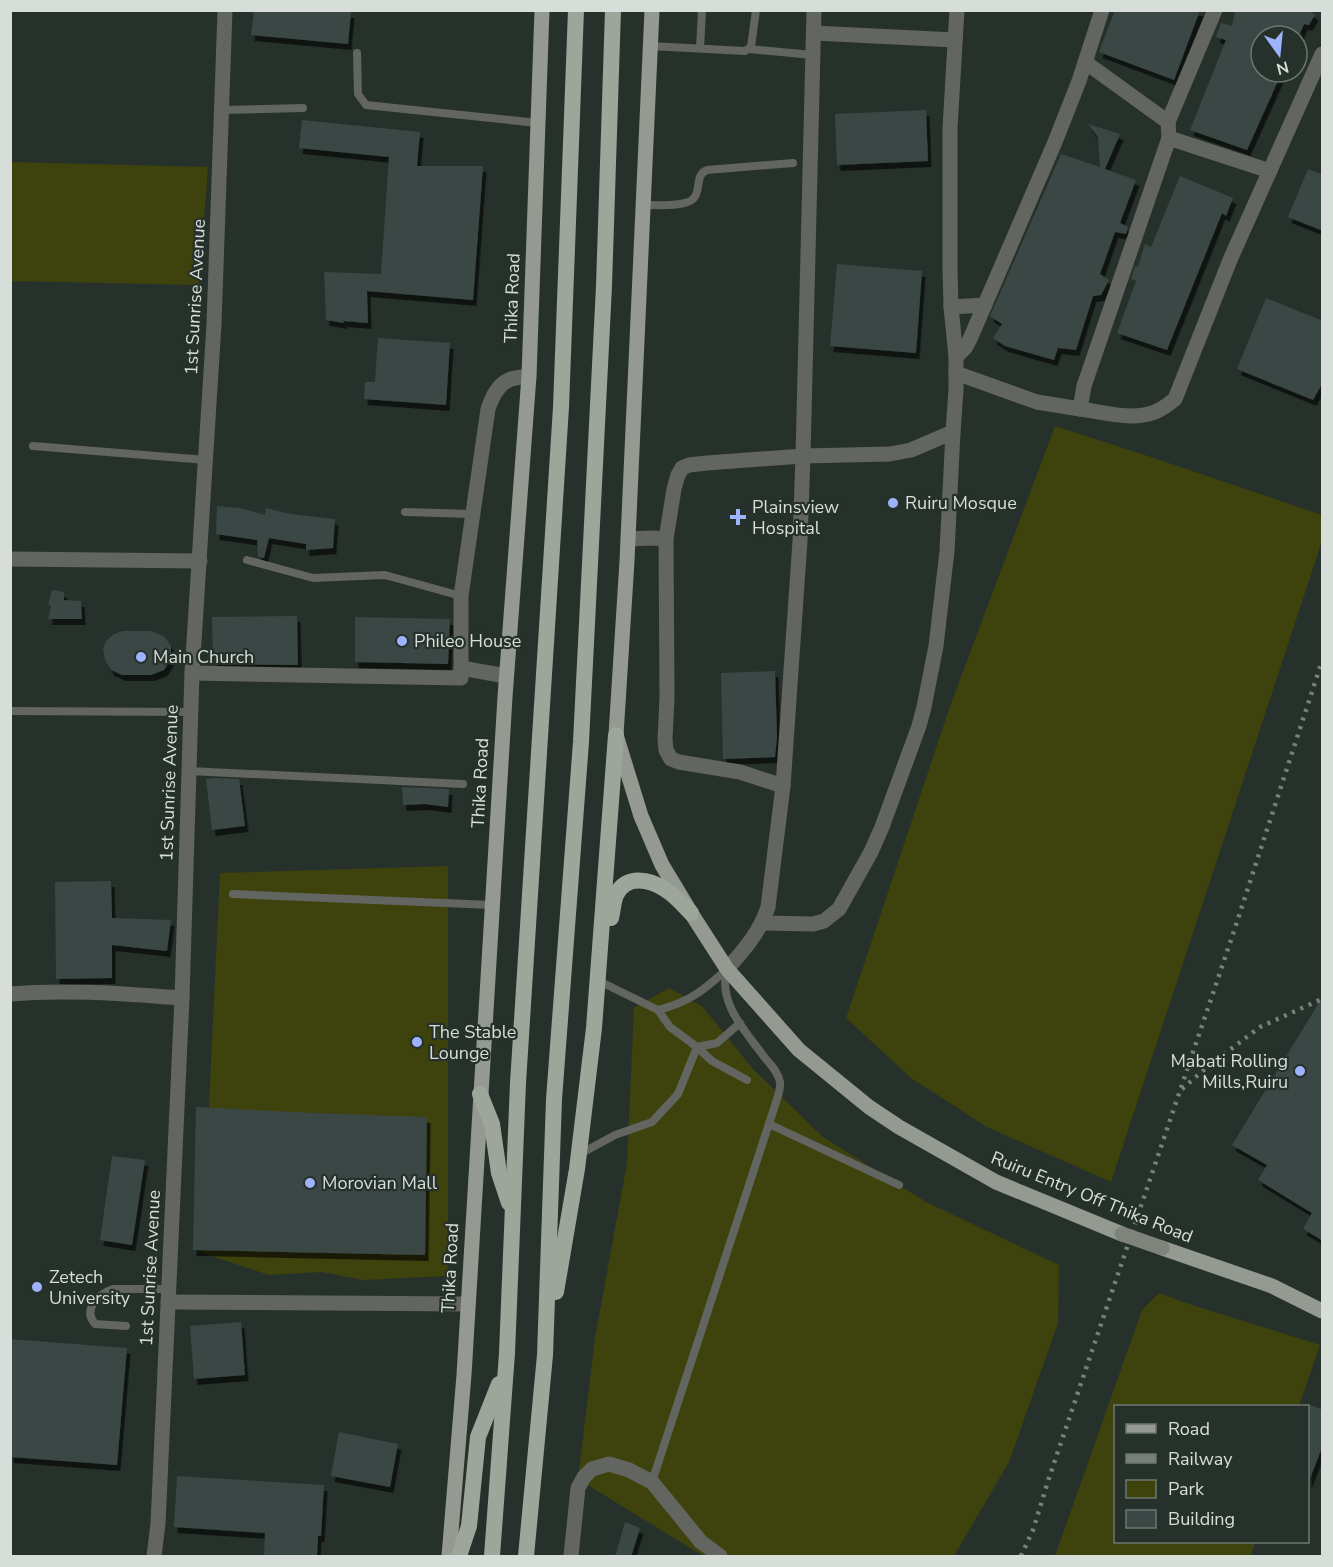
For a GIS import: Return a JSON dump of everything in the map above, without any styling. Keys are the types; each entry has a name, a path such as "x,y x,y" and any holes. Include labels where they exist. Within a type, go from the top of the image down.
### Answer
{"highway":[{"path":"492,1557 506,1368 518,1083 561,407 576,10"},
{"path":"526,1557 545,1355 554,1099 581,742 601,345 613,10"},
{"path":"594,1028 616,735"},
{"path":"545,1355 579,1155 594,1028 615,897 620,888 628,882 644,880 666,890 691,913"},
{"path":"480,1094 492,1124 499,1173 512,1213"},
{"path":"459,1557 469,1526 478,1437 506,1368"}],"main road":[{"name":"Thika Road","path":"449,1557 464,1375 506,676 529,376 542,10"},
{"path":"616,735 628,539 652,10"},
{"name":"Ruiru Entry Off Thika Road","path":"616,735 641,816 662,865 727,969 799,1050 869,1107 899,1127 996,1182 1122,1233 1272,1286 1323,1311"}],"street":[{"name":"1st Sunrise Avenue","path":"154,1557 158,1524 182,998 192,673 214,324 225,10"},
{"path":"727,969 763,923 768,907 783,786 800,541 814,10"},
{"path":"763,923 813,924 824,921 839,909 871,852 882,827 919,726 936,646 947,551 956,390 950,269 950,128 957,10"},
{"path":"956,357 970,339 1055,142 1102,10"},
{"path":"1080,409 1084,386 1169,138 1167,122 1215,10"},
{"path":"814,33 955,40"},
{"path":"956,373 1037,402 1127,416 1156,412 1175,399 1230,260 1323,54"},
{"path":"1085,62 1167,122"},
{"path":"1169,138 1270,171"},
{"path":"951,307 985,305"},
{"path":"192,673 461,678 461,596 488,409 492,396 499,387 508,380 529,376"},
{"path":"783,786 740,772 679,762 671,759 666,750 664,739 667,698 666,539 678,475 682,468 689,465 707,463 803,456 890,454 911,450 953,432"},
{"path":"628,539 666,539"},
{"path":"10,559 200,561"},
{"path":"461,668 506,676"},
{"path":"10,994 41,991 88,992 182,998"},
{"path":"168,1296 467,1304"},
{"path":"571,1557 578,1488 592,1469 609,1464 629,1470 652,1482 701,1542 720,1557"}],"lane":[{"path":"700,48 702,10"},
{"path":"748,50 751,47 756,10"},
{"path":"650,46 748,50 813,56"},
{"path":"357,53 358,94 366,105 538,123"},
{"path":"222,110 303,108"},
{"path":"644,205 681,204 694,199 699,177 707,170 793,163"},
{"path":"33,446 206,460"},
{"path":"405,512 473,514"},
{"path":"247,560 313,578 385,574 461,596"},
{"path":"10,711 191,712"},
{"path":"189,771 462,784"},
{"path":"233,894 492,905"},
{"path":"658,1010 676,1006 703,991 727,969"},
{"path":"652,1482 781,1084 776,1072 732,1010 726,995 724,980 727,969"},
{"path":"601,982 658,1010 670,1028 712,1061 747,1080"},
{"path":"697,1047 717,1043 740,1023"},
{"path":"579,1155 615,1135 651,1122 678,1094 697,1047"},
{"path":"769,1124 899,1185"},
{"path":"126,1326 95,1323 90,1315 94,1301 104,1292 113,1289 168,1296"}],"green space":[{"path":"11,162 208,167 199,285 11,281"},
{"path":"1055,426 1322,515 1322,541 1111,1182 987,1127 911,1078 846,1018 950,706"},
{"path":"448,866 448,1276 363,1280 322,1272 269,1275 202,1253 220,873"},
{"path":"669,988 702,1006 752,1068 823,1137 926,1202 1059,1265 1058,1323 1009,1462 954,1556 703,1556 578,1479 595,1338 627,1163 634,1008"},
{"path":"1159,1293 1320,1345 1299,1405 1114,1405 1114,1543 1255,1543 1251,1556 1055,1556 1142,1310"}],"building":[{"path":"254,10 351,12 348,44 251,35"},
{"path":"1115,10 1200,10 1174,80 1099,52"},
{"path":"1240,10 1309,10 1315,15 1309,25 1249,24 1249,84 1277,84 1247,150 1190,130 1226,40 1216,37 1221,23 1232,26 1235,12"},
{"path":"926,110 928,161 837,165 835,114"},
{"path":"302,120 420,132 417,166 483,166 473,300 367,291 368,323 326,320 324,272 381,274 389,157 299,148"},
{"path":"1088,124 1120,134 1105,169 1136,180 1120,223 1128,227 1126,234 1115,232 1100,274 1109,280 1101,295 1093,296 1076,350 1058,348 1054,360 1005,346 993,338 1002,324 990,316 1061,154 1100,167 1098,137"},
{"path":"1308,169 1323,175 1323,231 1288,217"},
{"path":"1180,176 1233,198 1226,216 1222,213 1167,350 1117,333 1136,281 1131,279 1135,266 1138,267 1145,244 1151,247"},
{"path":"837,264 922,271 916,353 830,346"},
{"path":"1266,298 1323,321 1323,382 1313,400 1237,369"},
{"path":"378,338 450,343 446,405 364,399 365,382 375,382"},
{"path":"217,506 240,508 265,515 266,508 290,514 335,519 333,548 306,550 306,544 269,538 264,558 258,557 257,540 216,534"},
{"path":"52,590 64,592 64,600 81,601 82,619 48,619 51,606 48,604"},
{"path":"297,616 298,665 213,664 212,617"},
{"name":"Phileo House","path":"355,617 450,619 448,664 355,662"},
{"path":"123,631 151,631 164,636 171,646 171,659 164,670 151,675 122,675 111,670 105,660 103,648 106,641 114,634"},
{"path":"775,671 777,737 775,757 723,759 721,673"},
{"path":"206,779 239,779 245,826 212,830"},
{"path":"402,787 449,789 448,807 425,804 403,805"},
{"path":"111,881 112,918 171,920 167,951 112,945 112,978 56,979 55,882"},
{"name":"Mabati Rolling Mills,Ruiru","path":"1323,996 1323,1241 1303,1229 1312,1213 1258,1180 1267,1165 1232,1145"},
{"name":"Morovian Mall","path":"196,1107 427,1117 425,1255 193,1250"},
{"path":"112,1156 145,1160 132,1245 100,1240"},
{"path":"241,1322 245,1375 194,1379 190,1326"},
{"path":"10,1339 127,1348 117,1465 10,1457"},
{"path":"1308,1404 1323,1410 1323,1445 1309,1481 1309,1405"},
{"path":"339,1432 398,1444 390,1487 331,1476"},
{"path":"177,1476 324,1485 321,1536 318,1536 317,1557 264,1557 265,1533 174,1527"},
{"path":"625,1522 640,1528 631,1557 615,1557"}],"railway":[{"path":"1021,1556 1033,1530 1322,661"},
{"path":"1182,1089 1260,1027 1322,999"}],"place":[{"name":"Ruiru Mosque","path":"893,503"},
{"name":"Plainsview Hospital","path":"738,517"},
{"name":"Phileo House","path":"402,641"},
{"name":"Main Church","path":"141,657"},
{"name":"The Stable Lounge","path":"417,1042"},
{"name":"Mabati Rolling Mills,Ruiru","path":"1300,1071"},
{"name":"Morovian Mall","path":"310,1183"},
{"name":"Zetech University","path":"37,1287"}]}
